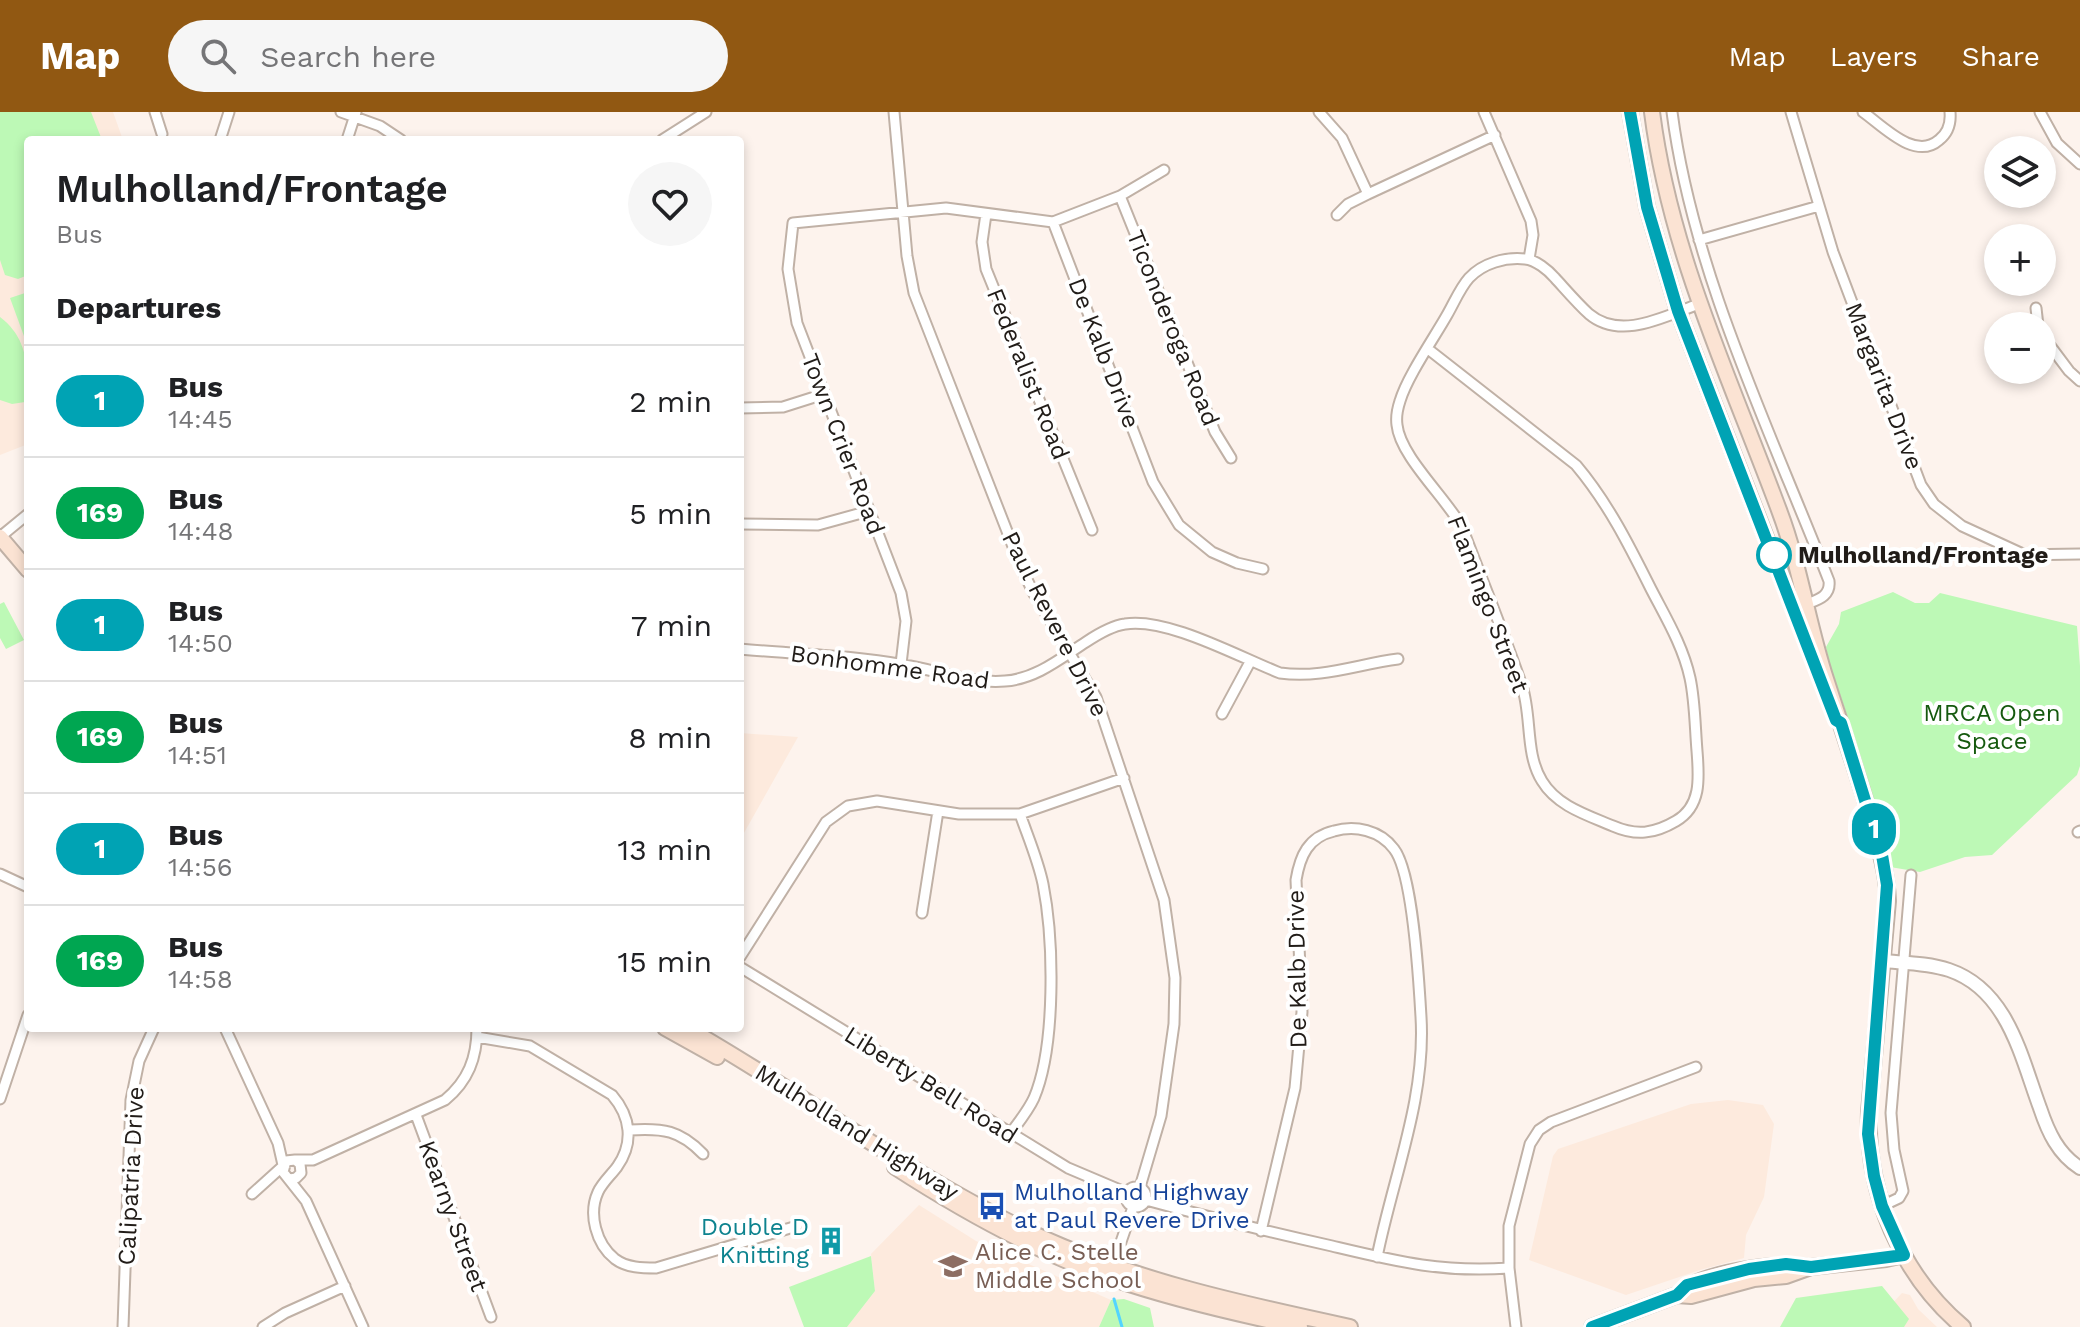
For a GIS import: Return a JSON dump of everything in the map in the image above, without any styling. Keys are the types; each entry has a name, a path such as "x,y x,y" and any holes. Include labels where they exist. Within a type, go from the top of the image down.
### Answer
{"main road":[{"path":"1630,112 1647,207 1678,311 1801,606"},
{"path":"1652,112 1674,225 1699,304 1780,511 1801,606 1836,720 1841,723 1885,870 1888,901 1868,1134 1874,1176 1882,1206 1904,1255 1932,1298 1963,1327"},
{"path":"0,537 24,565"},
{"path":"0,551 24,578"},
{"name":"Mulholland Highway","path":"672,1032 864,1147 924,1187 1007,1232 1108,1277 1300,1327"},
{"name":"Mulholland Highway","path":"694,1032 983,1209 1038,1236 1112,1268 1179,1287 1269,1321 1350,1327"},
{"path":"1592,1327 1677,1295 1687,1285 1749,1269 1786,1264 1811,1267 1904,1255"}],"street":[{"path":"155,112 162,134"},
{"path":"221,136 229,112"},
{"path":"341,112 355,114 395,136"},
{"path":"668,136 706,112"},
{"name":"Paul Revere Drive","path":"894,112 907,256 914,293 1021,567 1096,697 1164,900 1175,978 1170,1067 1161,1116 1140,1187"},
{"path":"1319,112 1342,138 1368,194"},
{"path":"1484,112 1531,221 1533,235 1529,259 1548,270 1589,314 1601,322 1630,326 1699,304"},
{"path":"1672,112 1699,240 1720,304 1829,581 1826,595 1801,606"},
{"name":"Margarita Drive","path":"1791,112 1833,252 1921,485 1934,504 1962,526 2025,555 2080,554"},
{"path":"1863,112 1910,146 1923,147 1936,143 1946,133 1950,112"},
{"path":"2040,112 2057,143 2080,164"},
{"path":"348,136 355,114"},
{"path":"1337,215 1348,204 1495,135"},
{"path":"903,211 946,208 1053,222 1120,196 1164,170"},
{"name":"Ticonderoga Road","path":"1120,196 1215,432 1231,458"},
{"path":"1699,240 1819,206"},
{"name":"Town Crier Road","path":"901,664 905,606 797,323 788,269 793,223 903,211"},
{"name":"Federalist Road","path":"986,214 982,242 986,269 1092,530"},
{"name":"De Kalb Drive","path":"1053,222 1153,482 1179,525 1212,552 1237,563 1263,569"},
{"name":"Flamingo Street","path":"1428,349 1576,465 1611,511 1682,649 1691,680 1699,777 1695,802 1681,819 1662,830 1643,833 1625,831 1578,811 1557,798 1541,781 1533,757 1523,689 1462,527 1451,508 1406,451 1397,425 1400,400 1428,349 1468,279 1482,267 1500,260 1529,259"},
{"path":"2036,308 2036,312"},
{"path":"2056,354 2080,381"},
{"path":"744,408 783,407 824,394"},
{"path":"744,524 818,525 869,511"},
{"path":"0,537 24,517"},
{"name":"Bonhomme Road","path":"744,649 901,664 1003,682 1021,679 1042,670 1104,631 1122,624 1141,623 1163,626 1280,673 1300,676 1321,675 1398,659"},
{"path":"1222,714 1250,662"},
{"path":"744,951 826,822 848,806 877,801 959,814 1020,814 1124,778"},
{"path":"922,913 938,811"},
{"path":"1010,1134 1032,1101 1041,1077 1049,1011 1048,918 1043,883 1020,814"},
{"name":"De Kalb Drive","path":"1261,1231 1295,1088 1302,1012 1296,880 1299,859 1309,844 1326,833 1346,827 1361,829 1379,835 1395,849 1403,866 1409,893 1421,1020 1420,1069 1412,1119 1377,1257"},
{"path":"0,874 24,885"},
{"path":"1882,1206 1899,1198 1903,1191 1894,1150 1891,1113 1911,875"},
{"path":"1883,961 1951,971 1973,981 1993,1000 2009,1024 2047,1129 2059,1149 2080,1168"},
{"name":"Liberty Bell Road","path":"744,969 1068,1168 1127,1193"},
{"path":"0,1099 24,1027"},
{"name":"Calipatria Drive","path":"123,1327 131,1100 139,1061 152,1032"},
{"path":"227,1032 278,1143 283,1172 306,1201 363,1327"},
{"path":"252,1194 294,1160 313,1160 445,1100 457,1091 470,1071 477,1033 530,1046 612,1095 620,1103 630,1130 627,1148 620,1163 598,1192 593,1216 598,1235 617,1260 638,1268 656,1268 797,1226"},
{"path":"1516,1327 1509,1268 1509,1226 1530,1144 1539,1130 1551,1122 1696,1067"},
{"name":"Kearny Street","path":"416,1115 491,1317"},
{"path":"630,1130 652,1128 671,1132 688,1138 703,1154"},
{"path":"278,1143 300,1164 306,1201"},
{"path":"270,1179 296,1178 313,1160"},
{"path":"1134,1187 1140,1187 1146,1194 1146,1200 1142,1205 1133,1207 1126,1200 1127,1193 1134,1187"},
{"path":"1146,1200 1261,1231 1429,1268 1474,1271 1509,1268"},
{"path":"1112,1268 1133,1207"},
{"path":"263,1327 285,1313 345,1286"}],"shaded area":[{"path":"0,112 113,112 122,136 24,136 24,446 0,455"},
{"path":"744,733 798,737 744,833"},
{"path":"1728,1100 1763,1105 1774,1124 1764,1197 1746,1235 1744,1258 1626,1295 1529,1260 1553,1156 1558,1149 1691,1104"},
{"name":"Alice C. Stelle Middle School","path":"919,1205 976,1241 1111,1300 1099,1327 847,1327 875,1291 871,1254"},
{"path":"1902,1293 1910,1295 1918,1309 1937,1327 1870,1327"}],"green space":[{"path":"0,112 91,112 100,136 24,136 24,277 18,279 5,275 0,260"},
{"path":"24,293 24,336 10,298"},
{"path":"0,317 16,335 24,352 24,402 12,404 0,400"},
{"name":"MRCA Open Space","path":"1893,592 1915,603 1929,603 1940,593 2077,626 2080,766 2077,775 1992,855 1965,857 1920,872 1890,867 1826,647 1839,624 1841,612"},
{"path":"4,602 24,640 6,649 0,638 0,604"},
{"path":"871,1256 875,1291 847,1327 804,1327 789,1287"},
{"path":"1882,1286 1909,1319 1904,1327 1780,1327 1796,1298"},
{"path":"1124,1299 1150,1308 1154,1327 1099,1327 1111,1300"}],"waterway":[{"path":"1114,1299 1122,1327"}],"bus line":[{"name":"1","path":"1592,1327 1677,1295 1687,1285 1749,1269 1786,1264 1811,1267 1904,1255 1882,1206 1868,1134 1888,901 1882,855 1841,723 1836,720 1678,311 1647,207 1630,112"}],"place":[{"name":"Mulholland/Frontage","path":"1774,555"},
{"name":"Mulholland Highway at Paul Revere Drive","path":"992,1206"},
{"name":"Double D Knitting","path":"831,1241"},
{"name":"Alice C. Stelle Middle School","path":"953,1266"}]}
